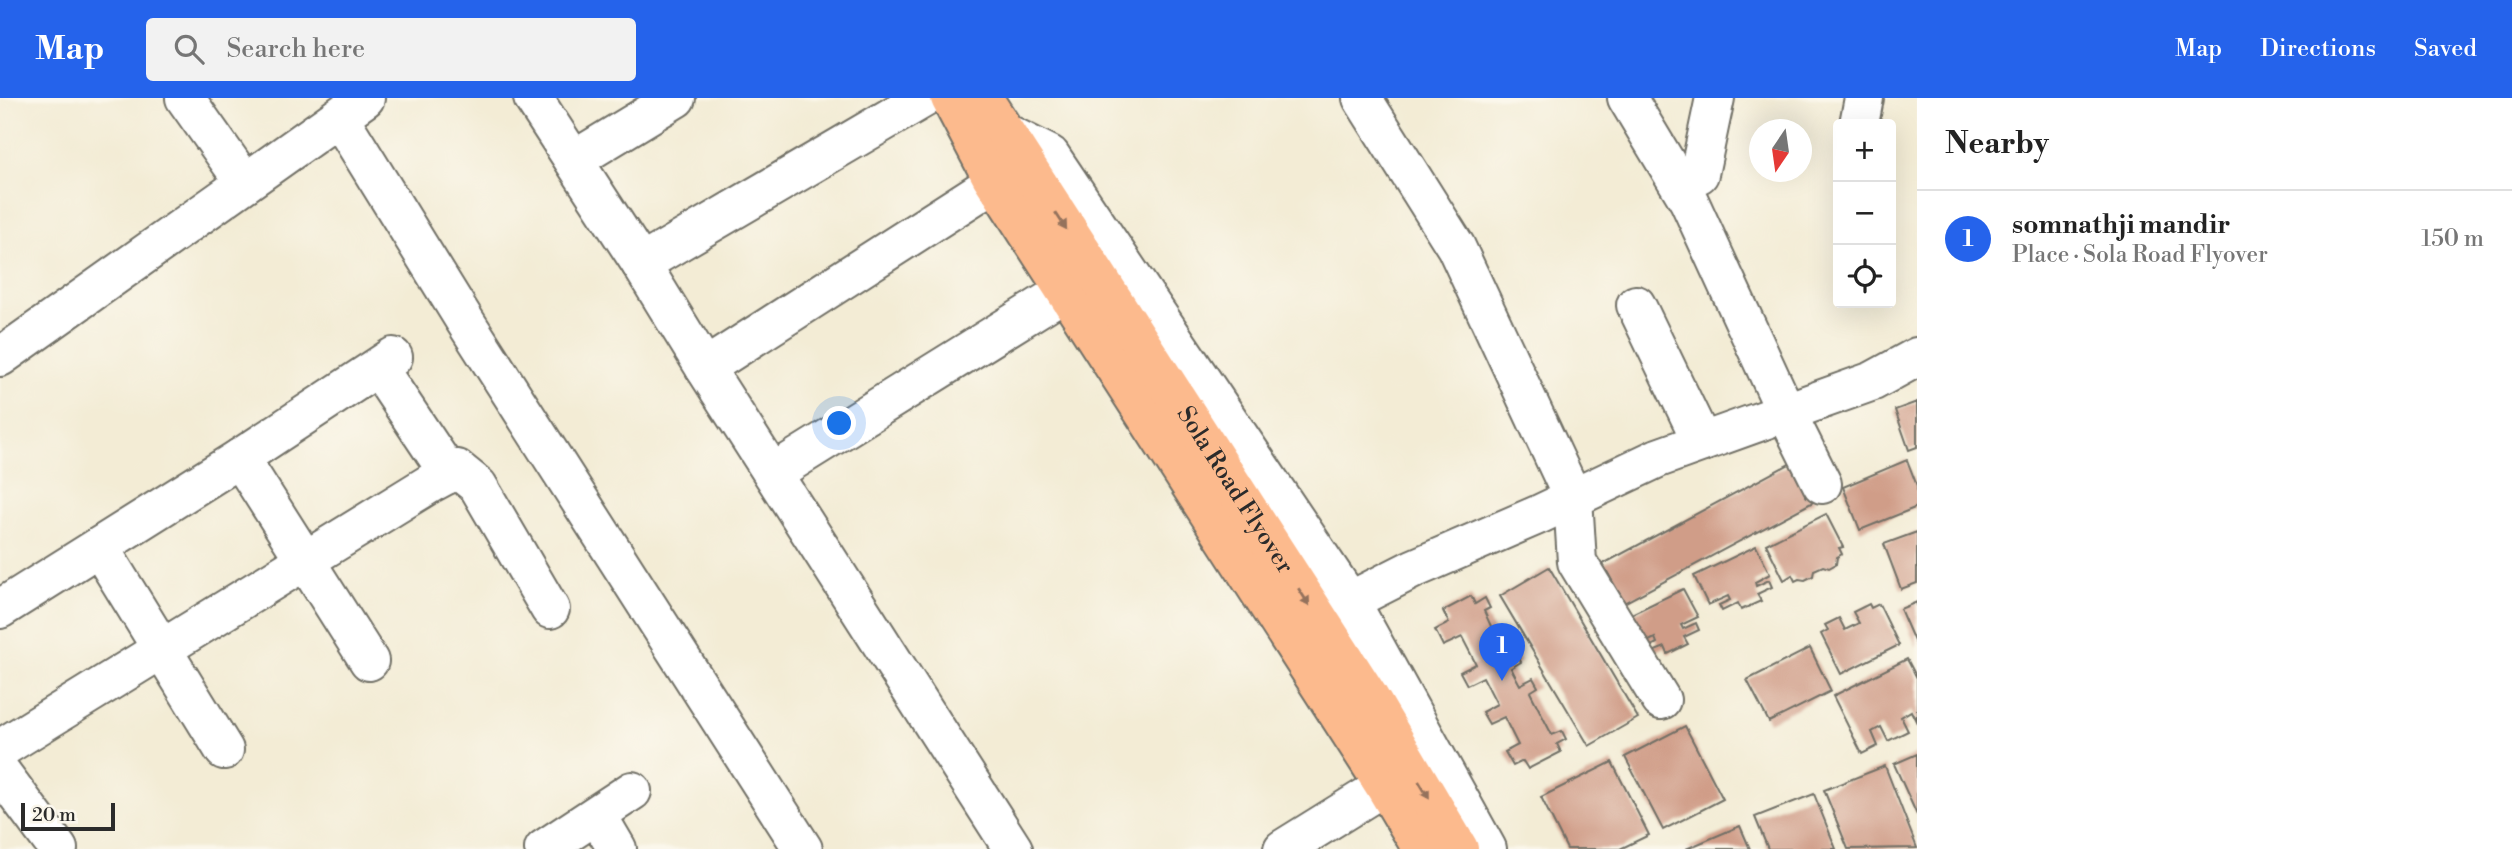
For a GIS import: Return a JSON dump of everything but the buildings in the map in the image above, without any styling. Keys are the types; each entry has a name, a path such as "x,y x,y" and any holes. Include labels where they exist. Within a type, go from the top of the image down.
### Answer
{"main road":[{"path":"950,98 996,161"},
{"path":"983,98 996,161"},
{"name":"Sola Road Flyover","path":"996,161 1422,849"},
{"name":"Sola Road Flyover","path":"996,161 1368,695 1459,849"}],"street":[{"path":"185,98 245,183"},
{"path":"533,98 1013,849"},
{"path":"574,160 676,98"},
{"path":"641,264 924,98"},
{"path":"1362,98 1456,247 1573,498 1577,562 1661,700"},
{"path":"1627,98 1689,201 1822,484"},
{"path":"1699,174 1715,98"},
{"path":"1860,119 1864,98"},
{"path":"0,357 352,107 465,321 803,849"},
{"path":"705,368 996,161 1050,155 1350,601 1487,849"},
{"path":"996,161 1054,298 1373,793 1405,849"},
{"path":"773,473 1054,298"},
{"path":"1636,305 1702,442"},
{"path":"1350,601 1413,569 1658,458 1873,381 1917,357"},
{"path":"0,609 386,363 449,474"},
{"path":"240,458 369,660"},
{"path":"58,849 3,759 162,648 457,469 478,486 550,609"},
{"path":"99,547 224,750"},
{"path":"544,849 632,791"},
{"path":"1283,849 1373,793"},
{"path":"597,815 617,849"}],"place":[{"name":"somnathji mandir","path":"1502,681"}]}
